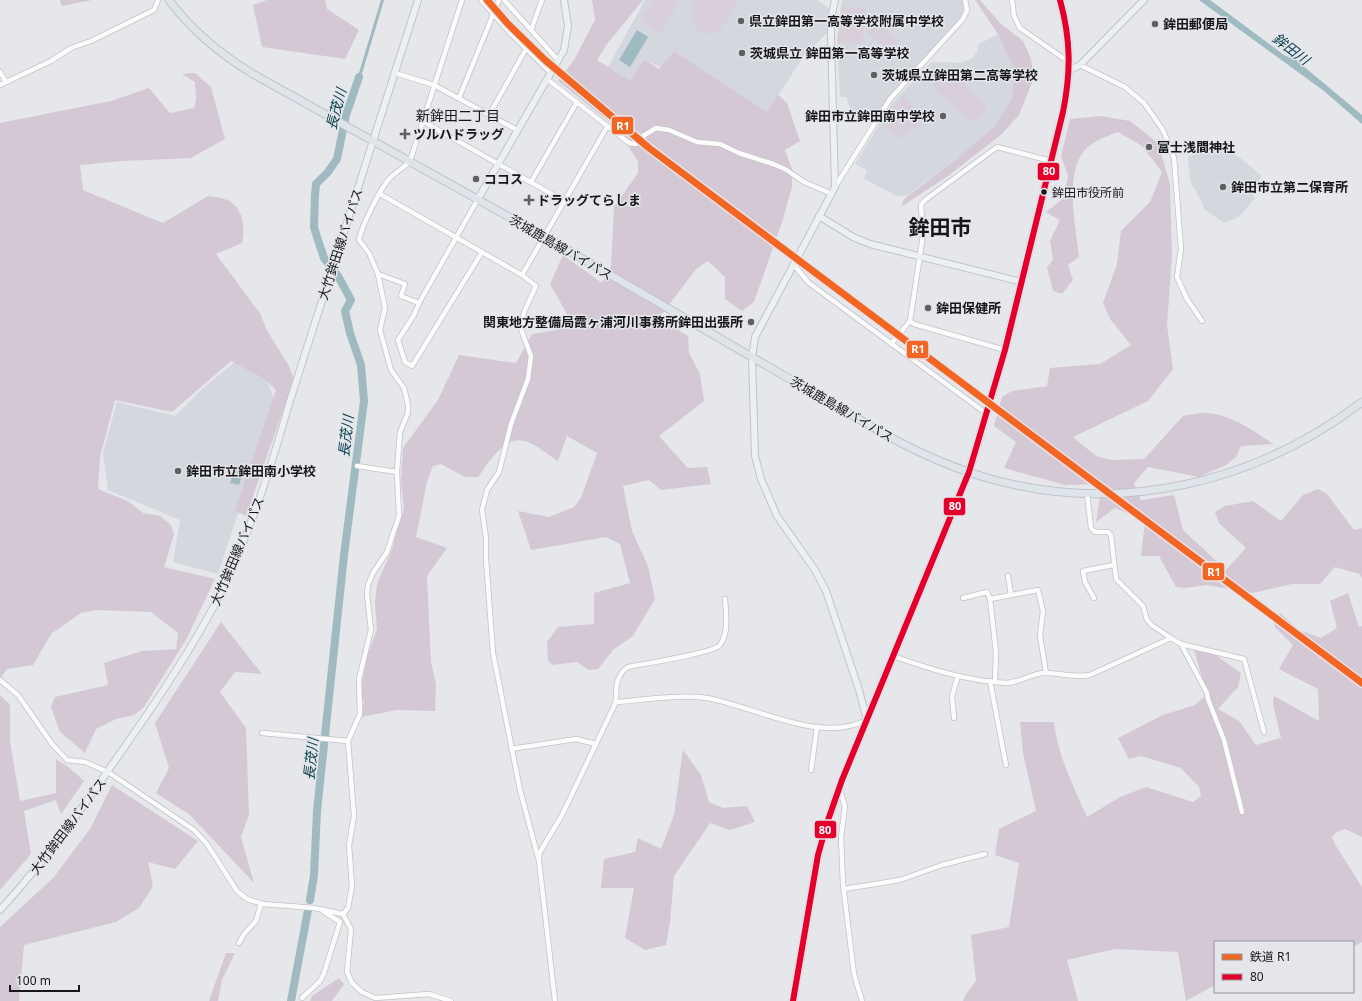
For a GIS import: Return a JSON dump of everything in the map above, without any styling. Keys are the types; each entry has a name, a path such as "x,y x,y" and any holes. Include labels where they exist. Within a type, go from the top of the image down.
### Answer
{"main road":[{"name":"茨城鹿島線バイパス","path":"169,0 206,41 232,61 545,237 902,443 929,457 969,472 1013,484 1061,492 1096,494 1153,490 1199,482 1257,463 1303,442 1362,402"},
{"path":"793,1001 818,855 827,823 866,720 969,472 988,412 1005,350 1063,112 1070,70 1066,29 1060,0"}],"street":[{"path":"0,85 51,61 71,48 91,41 154,10 158,0"},
{"name":"大竹鉾田線バイパス","path":"0,910 38,868 108,772 196,640 217,600 242,544 271,468 289,404 418,0"},
{"path":"343,914 348,908 352,886 349,845 354,816 348,741 360,714 359,680 372,630 367,594 368,585 373,573 387,552 399,516 397,472 400,432 408,413 408,405 404,388 392,370 380,330 385,308 378,274 369,253 359,240 360,230 391,177 410,162 462,0"},
{"path":"481,0 526,49 550,72"},
{"path":"459,98 499,0"},
{"path":"504,0 558,60"},
{"path":"531,30 542,0"},
{"path":"482,252 412,366 405,362 398,340 414,315 419,303 498,163 564,50 568,38 568,21 564,0"},
{"path":"835,0 831,18 835,187"},
{"path":"616,702 650,699 707,698 794,723 817,727 842,727 857,724 866,720 859,690 832,604 815,570 777,516 761,479 755,456 752,357 755,337 835,187 885,106 963,19 967,10 965,0"},
{"path":"1012,0 1014,16 1020,28 1063,58 1070,60"},
{"path":"1070,70 1080,65 1144,0"},
{"path":"489,115 526,49"},
{"path":"1080,65 1125,87 1144,103 1164,130 1174,158 1181,249 1177,277 1187,299 1202,321"},
{"path":"0,72 6,82"},
{"path":"395,73 434,85 517,130"},
{"path":"547,79 607,127 633,144 656,128 669,130 697,142 720,144 784,169 804,182 832,194"},
{"path":"530,182 577,102"},
{"path":"424,122 564,201"},
{"path":"522,276 607,127"},
{"path":"891,344 910,321 923,235 921,205 931,195 997,147 1051,161"},
{"path":"380,194 482,252 536,286 524,312 521,330 531,356 528,379 511,424 499,472 487,490 482,510 486,538 486,560 493,653 511,749 539,862 555,1001"},
{"path":"819,216 861,240 1022,282"},
{"path":"793,264 809,283 891,344 988,412"},
{"path":"378,274 406,284 401,296 419,303"},
{"path":"910,321 914,324 1005,350"},
{"path":"358,466 397,472"},
{"path":"1087,493 1091,528 1095,532 1108,532 1111,535 1116,579 1143,606 1147,620 1171,638 1181,644 1244,659 1264,732"},
{"path":"1094,598 1085,582 1083,571 1114,565"},
{"path":"1008,576 1011,595"},
{"path":"990,600 1038,590 1043,611 1040,635 1046,673"},
{"path":"963,598 987,592 990,600 996,652 992,681 1006,765"},
{"path":"539,862 540,852 562,815 616,702 616,682 621,671 628,667 717,648 722,640 726,624 725,599"},
{"path":"893,656 958,676 1008,683 1046,673 1078,677 1090,675 1171,638"},
{"path":"1181,644 1207,694 1212,711 1224,740 1242,812"},
{"path":"954,718 952,696 958,676"},
{"path":"0,680 18,696 52,744 67,760 85,762 108,772 194,830 207,844 237,891 247,899 261,904 322,910 343,914"},
{"path":"811,770 817,727"},
{"path":"262,733 348,741"},
{"path":"511,749 576,739 596,744"},
{"path":"839,788 845,802 841,837 844,889 854,974 862,1001"},
{"path":"844,889 900,880 942,865 985,854"},
{"path":"239,943 244,934 256,921 261,904"},
{"path":"302,998 320,981 324,973 340,922 322,910"},
{"path":"343,914 351,929 347,972 352,983 362,992 376,998 429,994 451,1001"}],"shaded area":[{"path":"60,0 92,0 62,6"},
{"path":"267,0 325,0 327,9 359,30 345,59 262,47 253,5"},
{"path":"592,0 643,0 607,44 597,60 630,81 644,59 659,69 674,51 767,112 778,95 787,103 800,141 785,150 792,169 792,187 782,222 754,302 742,311 725,299 725,277 708,261 696,269 659,318 688,336 689,353 700,374 704,401 659,436 688,468 707,467 711,484 661,490 649,480 623,486 632,531 648,566 655,599 633,636 613,650 598,669 589,670 577,662 553,665 548,661 547,642 558,627 594,624 594,593 630,583 620,544 606,537 531,550 518,511 549,517 574,507 581,498 597,453 567,436 558,461 533,445 525,441 517,440 510,442 497,452 478,477 465,477 441,464 433,466 427,482 416,537 447,548 427,576 431,662 436,684 435,711 397,710 361,717 364,702 360,694 367,657 377,629 375,603 377,584 393,547 404,509 401,481 403,448 438,400 459,355 516,363 532,334 557,330 567,314 550,284 563,255 602,283 611,267 614,207 638,173 638,162 617,128 558,81 574,60 595,20"},
{"name":"茨城県立 鉾田第一高等学校","path":"645,0 817,0 830,9 828,32 804,56 767,112 674,51 662,68 644,59 630,81 608,67"},
{"path":"654,0 671,0 678,4 660,33 640,21"},
{"path":"696,0 738,0 729,18 722,27 716,32 703,33 693,24 691,17 692,9"},
{"name":"茨城県立鉾田第二高等学校","path":"842,0 962,0 964,12 961,18 879,110 853,117 846,97 840,97 837,42"},
{"path":"975,0 980,0 1000,23 1023,41 1031,59 1034,78 1019,115 1002,134 948,176 901,207 904,199 958,158 994,127 1012,99 1015,70 998,34"},
{"path":"841,6 866,9 862,44 837,42"},
{"path":"877,22 899,40 890,51 868,33"},
{"name":"鉾田市立鉾田南中学校","path":"998,34 1013,63 1017,79 1014,94 1006,111 986,137 908,195 897,196 864,179 867,170 855,164 893,102 931,62 961,63 973,58 978,50 977,45"},
{"path":"948,72 955,73 987,107 983,115 979,118 970,122 936,91 935,84 937,78 941,74"},
{"path":"195,73 211,87 225,139 191,158 123,161 80,165 83,190 163,223 208,196 230,201 239,211 243,222 242,243 216,254 261,315 266,329 289,366 294,379 246,516 235,511 276,390 263,378 231,361 172,412 115,400 100,457 98,489 128,501 143,513 160,516 171,525 174,534 164,567 215,579 187,638 144,707 134,715 116,719 96,729 85,753 60,732 51,707 55,697 108,685 104,663 142,651 176,649 178,633 151,612 96,610 81,613 51,634 33,665 7,669 0,679 0,123 111,101 149,88 170,113 194,108 196,99 195,82 182,74"},
{"path":"905,95 923,121 902,139 880,122"},
{"path":"1100,116 1130,121 1158,143 1170,184 1172,255 1167,325 1173,369 1148,401 1073,437 1096,456 1111,460 1144,459 1183,416 1202,413 1214,414 1232,419 1273,444 1241,446 1236,457 1226,465 1199,477 1148,467 1134,483 1141,500 1174,495 1183,530 1226,570 1246,548 1219,523 1215,512 1225,506 1253,501 1281,521 1303,495 1318,489 1327,494 1354,530 1362,528 1362,579 1360,574 1335,567 1320,584 1292,584 1253,593 1206,585 1186,588 1176,587 1159,556 1141,556 1145,521 1115,508 1096,522 1102,484 1065,485 1004,468 1016,442 994,426 1002,397 1012,391 1047,386 1050,368 1100,364 1131,345 1110,319 1103,303 1117,264 1121,231 1150,202 1162,172 1142,146 1118,132 1098,140 1085,150 1077,164 1073,189 1074,218 1079,257 1068,265 1073,280 1062,294 1053,291 1047,267 1053,260 1050,241 1060,220 1046,212 1064,198 1068,176 1061,156 1070,119"},
{"name":"鉾田市立第二保育所","path":"1220,145 1229,149 1262,176 1250,192 1255,198 1239,217 1224,223 1204,209 1201,200 1191,183 1188,162 1188,157"},
{"name":"鉾田市立鉾田南小学校","path":"235,362 262,370 275,400 218,574 173,562 180,520 108,490 103,453 117,402 175,416 202,389"},
{"path":"1348,593 1359,627 1362,626 1362,837 1345,829 1337,832 1332,837 1336,846 1362,887 1362,942 1354,946 1354,941 1214,941 1214,986 1186,1001 1178,952 1115,949 1067,960 1078,1001 963,1001 966,994 976,981 971,935 1009,927 1019,863 995,855 999,829 1036,811 1023,753 1020,722 1054,722 1063,759 1071,782 1087,817 1120,797 1146,787 1193,802 1201,796 1199,787 1181,768 1141,756 1129,759 1118,738 1163,715 1195,705 1207,694 1194,650 1214,654 1241,673 1238,687 1218,709 1239,721 1256,745 1281,738 1273,704 1274,696 1319,721 1318,689 1279,669 1293,645 1274,626 1280,613 1299,630 1321,638 1337,628 1330,601"},
{"path":"221,622 262,674 235,672 220,692 246,728 249,815 241,837 254,883 190,815 156,793 169,768 155,723"},
{"path":"0,695 10,705 10,741 20,801 56,793 56,759 67,766 84,781 61,814 56,800 24,811 31,854 0,890"},
{"path":"683,750 701,775 709,802 723,808 747,806 755,822 730,830 710,823 674,876 670,922 666,945 645,950 625,938 634,888 601,888 604,859 635,852 638,838 661,849 674,815"},
{"path":"112,785 198,841 175,869 148,862 153,886 139,908 116,922 24,945 19,1001 0,1001 0,927 53,878 90,829"},
{"path":"226,953 235,953 222,980 218,1001 209,1001"},
{"path":"339,978 344,984 332,1001 310,1001 312,996"}],"water":[{"path":"381,0 384,0 358,87 355,86"},
{"path":"1199,0 1210,0 1284,55 1296,60 1362,115 1362,124 1324,91"},
{"path":"637,30 648,37 630,67 619,60"},
{"path":"236,466 244,469 239,485 230,483"}],"waterway":[{"name":"長茂川","path":"310,900 314,875 317,811 344,555 364,401 361,365 350,333 345,311 351,300 338,276 324,258 314,227 315,195 316,184 328,172 337,159 346,115 359,77"},
{"name":"長茂川","path":"291,1001 308,910"}],"rail line":[{"name":"R1","path":"487,0 508,24 545,60 649,148 1362,683"}],"transit line":[{"name":"80","path":"793,1001 818,855 827,823 842,780 969,472 1005,350 1066,97 1069,56 1064,15 1060,0"}],"place":[{"name":"県立鉾田第一高等学校附属中学校","path":"741,21"},
{"name":"鉾田郵便局","path":"1155,24"},
{"name":"茨城県立 鉾田第一高等学校","path":"742,53"},
{"name":"茨城県立鉾田第二高等学校","path":"874,75"},
{"name":"鉾田市立鉾田南中学校","path":"943,116"},
{"name":"ツルハドラッグ","path":"405,134"},
{"name":"富士浅間神社","path":"1149,147"},
{"name":"ココス","path":"476,179"},
{"name":"鉾田市立第二保育所","path":"1223,187"},
{"name":"鉾田市役所前","path":"1044,192"},
{"name":"ドラッグてらしま","path":"529,200"},
{"name":"鉾田保健所","path":"928,308"},
{"name":"関東地方整備局霞ヶ浦河川事務所鉾田出張所","path":"751,322"},
{"name":"鉾田市立鉾田南小学校","path":"178,471"}],"district":[{"name":"新鉾田二丁目","path":"458,116"},
{"name":"鉾田市","path":"940,228"}],"water label":[{"name":"鉾田川","path":"1291,49"}]}
